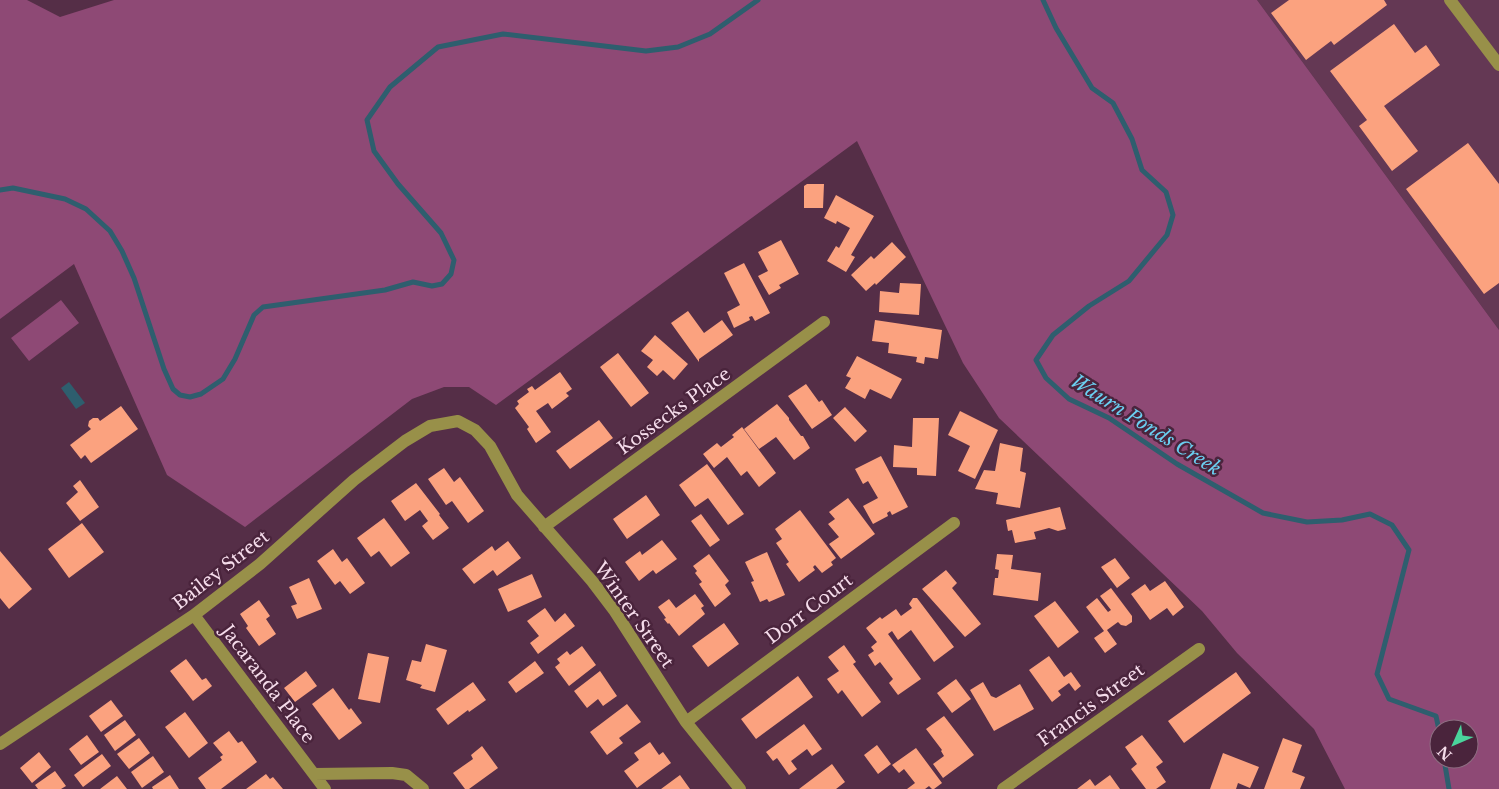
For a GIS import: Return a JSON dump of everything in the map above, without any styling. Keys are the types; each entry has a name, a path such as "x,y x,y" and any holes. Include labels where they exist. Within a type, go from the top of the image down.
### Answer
{"street":[{"path":"1450,0 1499,66"},
{"name":"Kossecks Place","path":"544,527 824,322"},
{"name":"Winter Street","path":"458,421 475,430 490,446 517,495 592,581 614,610 686,722 740,789"},
{"name":"Bailey Street","path":"0,744 194,615 260,564 354,480 405,440 430,426 458,421"},
{"name":"Dorr Court","path":"686,722 954,523"},
{"name":"Jacaranda Place","path":"194,615 325,789"},
{"name":"Francis Street","path":"1003,789 1199,649"},
{"path":"314,774 392,773 406,775 417,782 423,789"}],"shaded area":[{"path":"0,0 27,0 60,17 114,0 1257,0 1499,330 1499,789 1345,789 1314,729 1237,653 1202,611 999,418 963,363 857,141 496,405 469,387 444,387 412,399 245,527 167,475 74,264 0,319"},
{"path":"1257,0 1499,0 1499,330"},
{"path":"61,300 79,323 29,361 11,338"}],"water":[{"path":"69,382 85,403 76,409 61,388"}],"building":[{"path":"1289,0 1384,0 1387,5 1334,45 1331,41 1306,60 1271,13"},
{"path":"1394,24 1415,53 1426,45 1440,65 1384,106 1418,151 1392,171 1359,126 1367,120 1330,71"},
{"path":"1468,143 1499,184 1499,283 1484,294 1406,189"},
{"path":"807,184 824,184 823,208 804,208 804,186"},
{"path":"836,195 874,216 851,255 855,257 846,272 827,261 836,246 839,248 850,228 837,221 836,224 824,218"},
{"path":"781,240 799,274 779,285 781,288 769,295 758,276 768,271 758,252"},
{"path":"892,242 906,257 876,285 875,283 866,291 851,275 871,256 874,259"},
{"path":"744,263 770,313 755,321 752,316 749,317 750,320 734,328 727,312 740,305 724,273"},
{"path":"900,283 921,284 919,315 879,312 880,291 899,293"},
{"path":"688,311 704,333 722,320 733,335 699,359 699,362 671,323"},
{"path":"875,320 942,330 938,359 925,357 924,364 916,362 917,357 888,353 889,343 872,341"},
{"path":"655,335 688,364 674,380 663,370 657,376 647,367 653,360 641,351"},
{"path":"618,353 649,393 631,407 600,367"},
{"path":"857,356 902,379 891,399 870,389 865,399 845,388 851,378 846,376"},
{"path":"560,372 572,389 566,393 569,396 552,409 548,403 536,411 551,432 536,443 527,429 529,427 515,408 519,404 517,401 529,392 527,389 532,386 535,390"},
{"path":"806,384 819,402 822,400 832,415 812,429 788,396"},
{"path":"777,404 801,436 803,436 810,448 794,460 776,437 759,449 744,429"},
{"path":"121,406 138,429 91,463 85,455 81,459 70,445 91,429 88,426 89,421 93,418 98,418 100,421"},
{"path":"845,407 867,431 855,442 833,418"},
{"path":"960,411 998,430 975,479 958,471 970,446 948,435"},
{"path":"913,418 939,418 936,476 917,475 917,468 893,467 894,445 912,447"},
{"path":"599,420 613,438 570,469 556,451"},
{"path":"742,427 776,473 759,487 747,471 741,476 727,457 714,468 703,454 717,443 721,447 734,437 732,435"},
{"path":"1000,443 1023,448 1020,471 1026,473 1020,508 996,504 998,493 975,489 984,470 995,471"},
{"path":"881,456 908,507 892,515 890,511 887,513 888,516 873,524 863,506 878,498 868,481 863,484 855,469"},
{"path":"707,464 744,514 728,525 708,498 695,507 679,485"},
{"path":"444,468 454,482 460,477 484,511 468,523 452,501 446,505 428,479"},
{"path":"80,480 99,507 80,521 66,503 78,492 73,486"},
{"path":"416,483 449,528 433,540 422,526 428,521 420,510 405,521 391,501"},
{"path":"646,495 660,515 627,539 613,519"},
{"path":"848,498 875,534 841,559 829,544 839,537 828,524 835,519 829,512"},
{"path":"1060,507 1066,529 1058,531 1049,528 1034,532 1036,539 1015,543 1012,530 1008,531 1006,520"},
{"path":"800,510 836,558 831,562 833,565 822,573 815,565 813,567 815,570 799,582 786,564 789,562 776,543 782,539 775,529"},
{"path":"701,514 720,540 710,547 691,521"},
{"path":"384,518 410,553 391,567 379,551 371,557 357,538"},
{"path":"82,523 104,552 69,578 48,549"},
{"path":"662,540 677,559 656,574 653,570 639,581 625,562 640,551 642,555"},
{"path":"508,541 521,558 497,576 493,570 474,584 462,569 492,546 495,551"},
{"path":"333,549 342,562 347,558 365,583 350,594 340,581 335,585 317,561"},
{"path":"0,551 32,589 9,609 0,598"},
{"path":"767,552 785,595 769,602 767,599 760,602 751,582 754,581 745,562"},
{"path":"709,554 729,581 725,585 731,594 715,607 699,584 702,582 695,573 697,571 693,566"},
{"path":"997,554 1013,555 1011,569 1041,573 1038,601 993,595 995,578 998,578 999,570 995,569"},
{"path":"1115,558 1130,578 1117,588 1101,567"},
{"path":"946,570 957,583 952,588 981,624 965,637 922,589"},
{"path":"532,574 542,597 508,612 498,589"},
{"path":"309,578 322,609 297,619 291,606 297,604 289,587"},
{"path":"1165,581 1184,607 1173,616 1167,608 1150,620 1131,594 1145,584 1150,591"},
{"path":"1111,588 1132,616 1132,622 1126,626 1118,622 1107,630 1117,644 1105,653 1094,638 1104,631 1086,607 1097,598 1108,612 1111,610 1100,596"},
{"path":"695,594 704,606 701,608 705,614 679,636 664,619 666,618 658,607 669,599 676,608"},
{"path":"913,598 917,598 954,647 934,662 911,630 898,640 892,631 888,634 921,679 898,695 889,683 893,679 880,662 875,666 868,655 874,651 871,647 877,642 866,628 880,617 882,619 896,609 901,616 912,608 909,604"},
{"path":"259,600 270,616 266,619 276,634 259,646 246,628 248,626 240,614"},
{"path":"1055,601 1079,632 1058,648 1034,616"},
{"path":"545,608 555,622 565,613 575,626 538,654 530,643 539,636 527,621"},
{"path":"724,623 739,644 708,667 692,646"},
{"path":"426,644 447,650 435,692 420,688 422,685 406,680 412,660 421,662"},
{"path":"844,645 856,662 853,664 881,702 862,717 842,690 838,694 827,679 839,671 828,657"},
{"path":"582,646 596,665 569,686 555,667 560,663 557,659 567,651 570,655"},
{"path":"368,653 389,657 380,703 358,699"},
{"path":"1049,656 1064,677 1071,672 1081,686 1075,691 1069,683 1058,691 1061,695 1052,702 1029,670"},
{"path":"186,659 202,680 206,678 212,686 193,701 170,671"},
{"path":"535,661 544,673 516,693 508,682"},
{"path":"306,671 317,686 295,702 284,688"},
{"path":"600,671 617,696 603,706 598,699 587,708 574,691"},
{"path":"1236,672 1251,693 1184,743 1168,721"},
{"path":"798,676 813,697 756,739 741,719"},
{"path":"956,679 971,699 952,713 937,693"},
{"path":"473,682 486,700 469,712 468,710 448,725 436,709"},
{"path":"983,682 991,696 996,698 1020,684 1034,709 994,731 970,690"},
{"path":"333,688 349,710 351,708 362,723 339,740 312,704"},
{"path":"111,700 123,716 101,732 89,716"},
{"path":"627,704 641,722 619,738 623,743 607,755 590,732"},
{"path":"185,712 208,743 189,758 165,727"},
{"path":"944,716 974,755 943,778 933,764 944,756 942,750 926,729"},
{"path":"125,720 136,735 115,751 104,735"},
{"path":"804,724 822,749 812,756 807,749 791,761 797,769 789,775 777,758 773,761 766,752"},
{"path":"229,731 238,743 242,741 257,762 221,789 206,789 198,778 222,760 220,757 223,755 213,743"},
{"path":"87,735 99,752 81,765 69,749"},
{"path":"1142,735 1163,762 1156,767 1166,782 1156,789 1146,789 1131,769 1137,764 1125,747"},
{"path":"139,738 150,753 129,769 117,754"},
{"path":"1283,738 1302,745 1292,772 1305,777 1300,789 1264,789"},
{"path":"650,742 659,755 663,752 671,763 637,788 624,771 639,760 634,753"},
{"path":"877,745 891,764 878,774 864,755"},
{"path":"482,746 498,768 469,789 465,789 453,773 473,759 471,755"},
{"path":"916,748 942,783 934,789 929,786 925,789 907,789 915,783 904,769 899,773 892,765"},
{"path":"39,752 51,767 32,783 20,768"},
{"path":"1223,753 1259,767 1250,788 1238,783 1236,789 1210,789"},
{"path":"102,754 111,766 83,787 74,775"},
{"path":"153,756 164,772 142,788 131,772"},
{"path":"832,764 845,782 836,789 799,789"},
{"path":"55,771 66,786 61,789 38,789 35,785"},
{"path":"266,774 270,779 273,777 283,789 246,789"},
{"path":"170,775 179,789 153,789 152,787"},
{"path":"680,775 690,789 661,789"},
{"path":"1110,775 1120,789 1077,789 1090,779 1095,786"},
{"path":"117,776 127,789 100,789"}],"waterway":[{"name":"Waurn Ponds Creek","path":"0,190 13,188 65,199 86,209 110,231 122,251 134,278 164,369 173,389 180,395 190,397 201,394 223,379 235,359 254,315 263,307 385,290 413,282 432,286 442,284 451,274 454,260 441,233 398,184 374,151 367,120 390,87 438,47 503,34 646,51 678,47 710,34 758,0"},
{"name":"Waurn Ponds Creek","path":"1043,0 1056,28 1092,88 1113,103 1132,139 1142,170 1166,192 1173,215 1167,235 1129,281 1089,306 1053,335 1036,360 1046,378 1069,399 1109,418 1177,464 1263,513 1307,522 1342,520 1370,514 1392,525 1409,550 1377,674 1389,699 1436,716 1437,719"},
{"name":"Waurn Ponds Creek","path":"1446,769 1449,789"}]}
